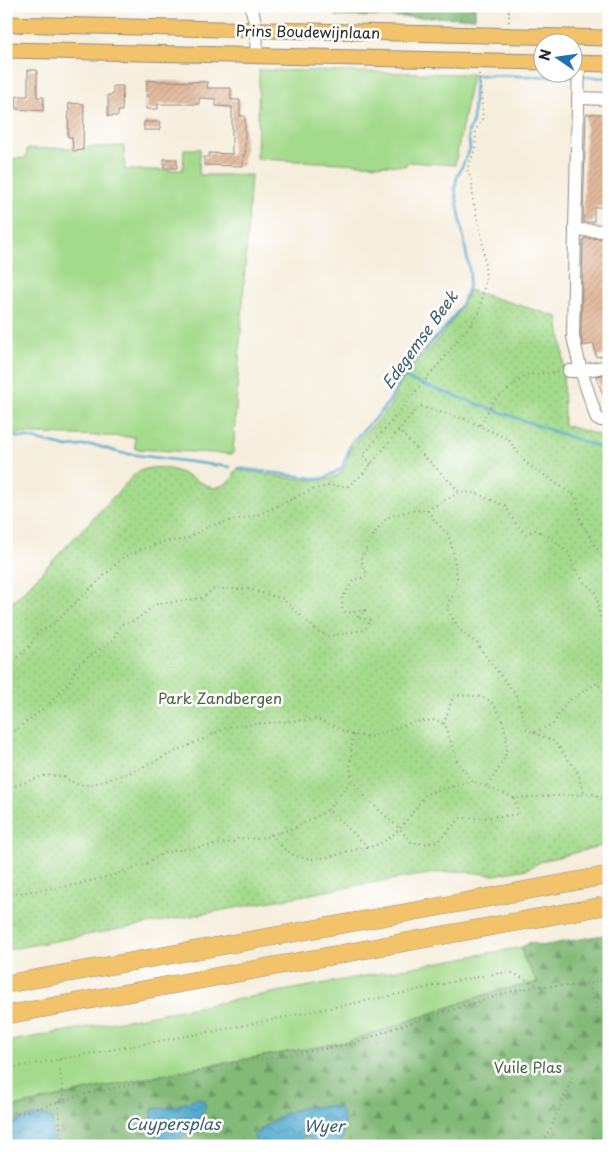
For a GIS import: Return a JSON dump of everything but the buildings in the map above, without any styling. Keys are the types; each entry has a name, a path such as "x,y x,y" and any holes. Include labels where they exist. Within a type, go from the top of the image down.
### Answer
{"highway":[{"path":"6,984 609,875"},
{"path":"6,1015 609,905"}],"main road":[{"name":"Prins Boudewijnlaan","path":"6,24 609,38"},
{"name":"Prins Boudewijnlaan","path":"6,50 532,62"},
{"path":"582,63 609,64"}],"street":[{"path":"251,6 257,30 256,56"},
{"path":"577,82 573,337 575,371 597,419 609,422"},
{"path":"578,98 609,99"},
{"path":"575,230 609,231"},
{"path":"575,371 609,366"}],"path":[{"path":"509,6 509,26"},
{"path":"371,464 362,455 448,353 479,313 486,277 482,238 473,200 472,181 467,169 475,150 476,130 483,117 479,72"},
{"path":"479,426 493,402 526,375 575,371"},
{"path":"6,667 29,647 37,633 52,625 125,556 163,542 187,538 208,526 260,514 312,490 327,486 348,486 361,476 420,406 465,419 508,439 526,462 576,496 581,520 600,554 609,564"},
{"path":"398,430 460,492"},
{"path":"6,737 47,706 71,680 77,665 112,641 122,624 134,621 156,604 202,598 214,588 248,589 283,600 318,632 329,636 365,630 372,620 357,618 365,610 348,613 342,610 342,598 354,580 367,576 361,559 365,549 385,520 411,510 427,510 460,492 476,493 505,506 516,525 526,534 536,530 550,537 569,553 574,567 584,582 596,592 600,617 609,625"},
{"path":"427,510 448,534 453,551 457,578 456,591 448,603 448,612 463,633 477,642 488,661 515,693 527,729 554,741 576,771 584,794"},
{"path":"534,733 553,724 567,702 598,683 609,697"},
{"path":"487,786 500,768 506,752 506,730 496,706 486,698 463,695 453,696 444,724 458,764 472,781 514,798 594,794 609,802"},
{"path":"6,789 46,775 64,777 76,784 93,784 129,773 231,726 317,719 353,735 371,737 413,722 436,720 444,724"},
{"path":"353,735 350,766 352,779 368,800 399,828 411,842 424,844 438,841 461,818 519,814 514,798"},
{"path":"6,895 74,885 110,876 144,865 166,852 233,842 239,838 258,839 284,832 301,826 328,810 352,779"},
{"path":"271,834 288,852 303,858 316,859 334,856 355,849 377,846 409,818 425,794 472,781"},
{"path":"328,810 368,847"},
{"path":"6,1069 220,1030 501,973 512,973 539,986"},
{"path":"6,1124 16,1114 99,1091 223,1066 353,1044 397,1027 516,990 539,986 573,986 609,977"},
{"path":"540,1146 550,1130 572,1080 560,1059 595,1018 596,1005 591,995 591,983"},
{"path":"58,1060 64,1100"},
{"path":"58,1102 62,1146"}],"green space":[{"path":"335,6 475,6 475,18 336,16"},
{"path":"259,70 472,74 455,165 409,162 405,166 257,159"},
{"path":"124,146 125,170 183,170 184,149 200,149 199,175 251,175 233,454 135,449 135,437 6,433 6,159 26,158 27,149"},
{"name":"Park Zandbergen","path":"469,290 558,317 563,353 564,425 609,438 609,844 542,861 527,869 494,875 461,871 435,873 365,884 6,950 6,606 17,598 137,472 158,467 167,468 213,488 224,485 234,477 234,472 238,470 312,480 329,479 342,472 349,453 356,442 390,405 410,368 433,346 451,323"},
{"name":"Vuile Plas","path":"609,934 609,1146 6,1146 6,1109 218,1064 351,1041 496,991 538,983 523,957 522,947 531,942 541,946"},
{"path":"522,947 523,957 539,982 496,991 351,1041 218,1064 6,1109 6,1042"}],"water":[{"name":"Cuypersplas","path":"197,1098 203,1100 206,1106 196,1123 186,1134 169,1142 152,1131 152,1108 175,1106"},
{"name":"Wyer","path":"305,1107 339,1107 342,1111 344,1126 340,1146 321,1146 305,1135 294,1146 262,1146 253,1137 285,1113"},
{"path":"44,1115 52,1119 54,1146 6,1146 9,1131 13,1126 23,1119"}],"waterway":[{"name":"Edegemse Beek","path":"238,468 320,479 342,468 351,443 390,400 405,371 444,329 459,309 468,289 470,274 455,189 457,177 470,149 468,133 473,121 475,75 532,76"},
{"path":"585,77 609,78"},
{"path":"402,377 609,451"},
{"name":"Edegemse Beek","path":"6,436 29,438 68,447 94,445 121,453 230,467"}]}
